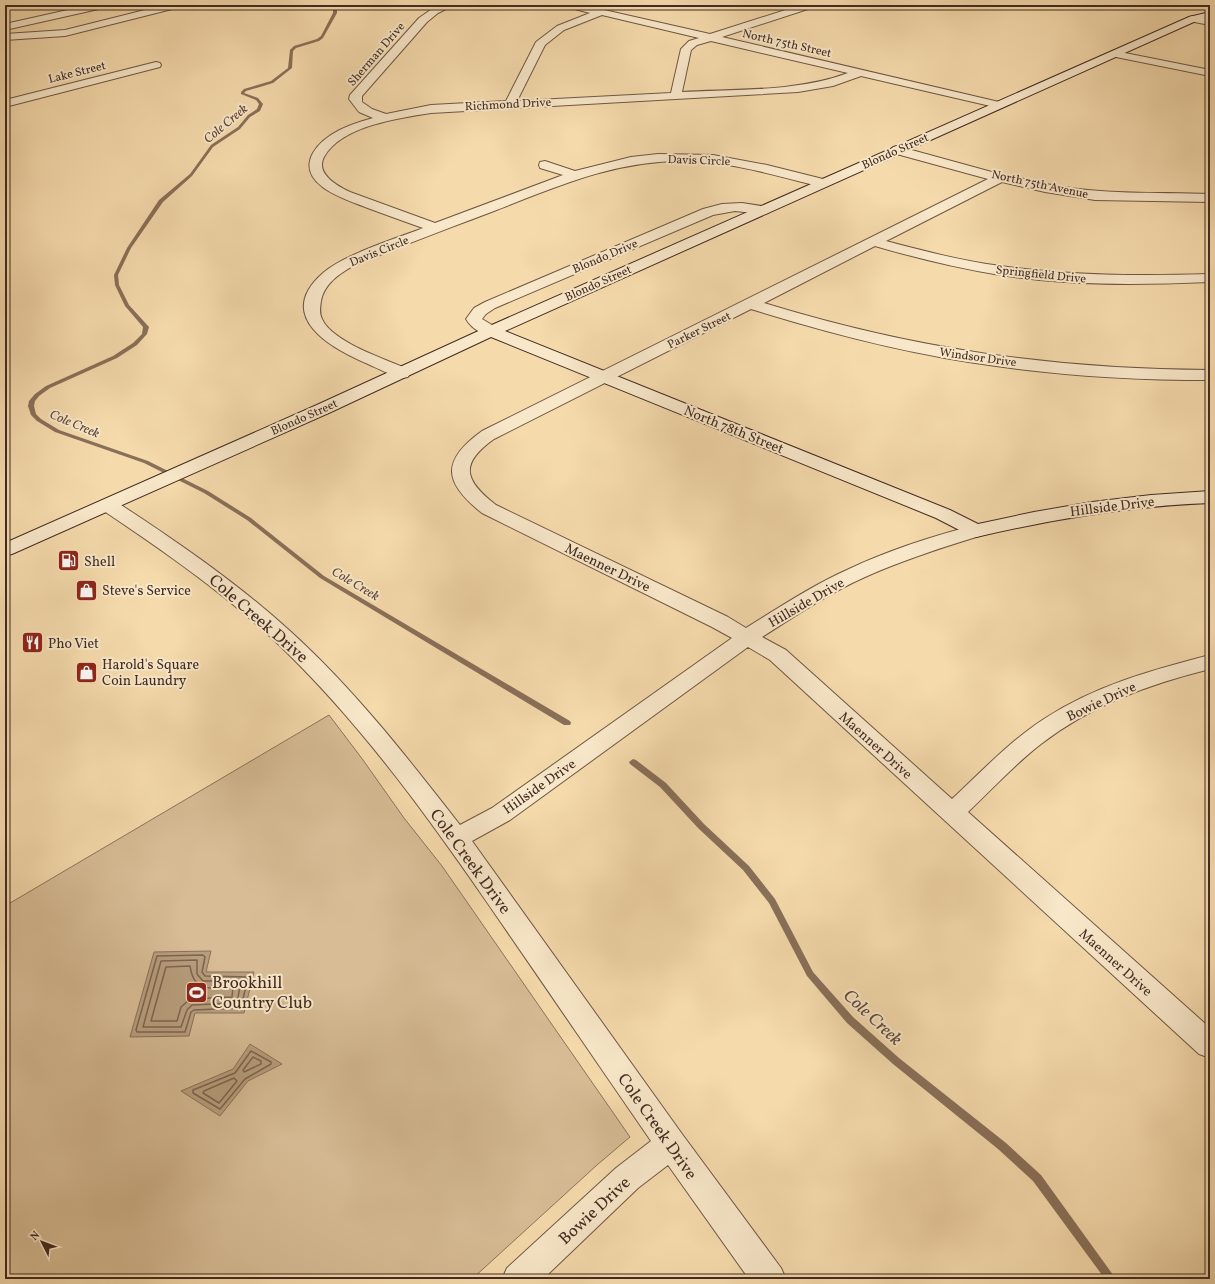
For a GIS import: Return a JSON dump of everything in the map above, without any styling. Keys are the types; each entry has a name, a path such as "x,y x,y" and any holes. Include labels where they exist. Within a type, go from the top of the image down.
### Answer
{"street":[{"path":"5,27 103,5"},
{"path":"5,37 64,33 178,5"},
{"name":"Sherman Drive","path":"386,118 376,116 359,107 355,99 356,95 423,20 434,11 449,5"},
{"name":"North 75th Street","path":"570,5 998,105"},
{"path":"676,95 686,49 693,43 810,5"},
{"name":"Blondo Street","path":"1194,19 1210,8"},
{"path":"510,104 540,44 545,38 567,24 602,12"},
{"name":"Blondo Street","path":"5,550 822,183 1194,19 1210,15"},
{"path":"1194,19 1210,22"},
{"path":"1116,54 1210,73"},
{"name":"Lake Street","path":"5,104 156,65"},
{"name":"Richmond Drive","path":"436,228 340,192 323,181 316,170 318,155 331,141 354,128 386,118 431,109 806,88 829,84 859,73"},
{"name":"North 75th Avenue","path":"897,150 1048,189 1095,196 1133,198 1210,198"},
{"name":"Davis Circle","path":"402,372 347,348 324,333 314,320 312,313 313,301 321,284 338,269 371,253 575,175 604,166 631,161 663,158 694,158 749,164 822,183"},
{"path":"545,165 575,175"},
{"name":"Parker Street","path":"496,512 472,496 462,481 460,471 462,460 468,451 479,441 605,376 752,304 1002,177"},
{"name":"Blondo Drive","path":"491,331 474,320 480,311 501,301 708,212 733,206 747,206 763,210"},
{"name":"Springfield Drive","path":"875,242 944,260 1018,273 1059,277 1123,280 1210,278"},
{"name":"Windsor Drive","path":"752,304 868,338 926,350 1056,368 1123,373 1210,375"},
{"name":"North 78th Street","path":"491,331 943,514 976,531"},
{"name":"Hillside Drive","path":"456,838 502,814 747,637 802,602 857,573 931,544 1030,518 1102,506 1158,500 1210,497"},
{"name":"Cole Creek Drive","path":"108,504 204,570 243,601 300,653 346,700 421,791 456,838 734,1233 769,1279"},
{"name":"Maenner Drive","path":"496,512 713,619 778,655 1210,1046"},
{"name":"Bowie Drive","path":"952,814 1032,739 1061,719 1090,703 1135,684 1181,669 1210,662"},
{"name":"Bowie Drive","path":"519,1279 627,1178 671,1144"}],"shaded area":[{"name":"Brookhill Country Club","path":"329,715 404,818 442,866 630,1137 597,1165 472,1279 5,1279 5,906"}],"water":[{"name":"Brookhill Country Club","path":"211,951 206,972 254,972 244,1013 195,1013 189,1036 130,1037 154,952"},
{"name":"Brookhill Country Club","path":"250,1044 282,1064 248,1081 220,1116 181,1091 233,1069"}],"waterway":[{"name":"Cole Creek","path":"335,5 335,13 322,37 318,40 295,47 291,51 290,68 272,82 245,90 242,93 257,99 261,104 259,110 249,116 239,128 212,146 191,175 161,201 129,248 116,275 117,285 127,306 146,327 144,334 135,344 115,357 48,387 37,395 32,401 31,406 33,414 39,420 57,431 146,462 206,492 249,519 322,577 567,723"},
{"name":"Cole Creek","path":"633,762 663,785 701,826 746,868 772,901 810,974 850,1020 896,1061 1002,1146 1037,1178 1111,1279"}],"place":[{"name":"Shell","path":"69,561"},
{"name":"Steve's Service","path":"86,590"},
{"name":"Pho Viet","path":"33,643"},
{"name":"Harold's Square Coin Laundry","path":"86,672"},
{"name":"Brookhill Country Club","path":"196,992"}]}
